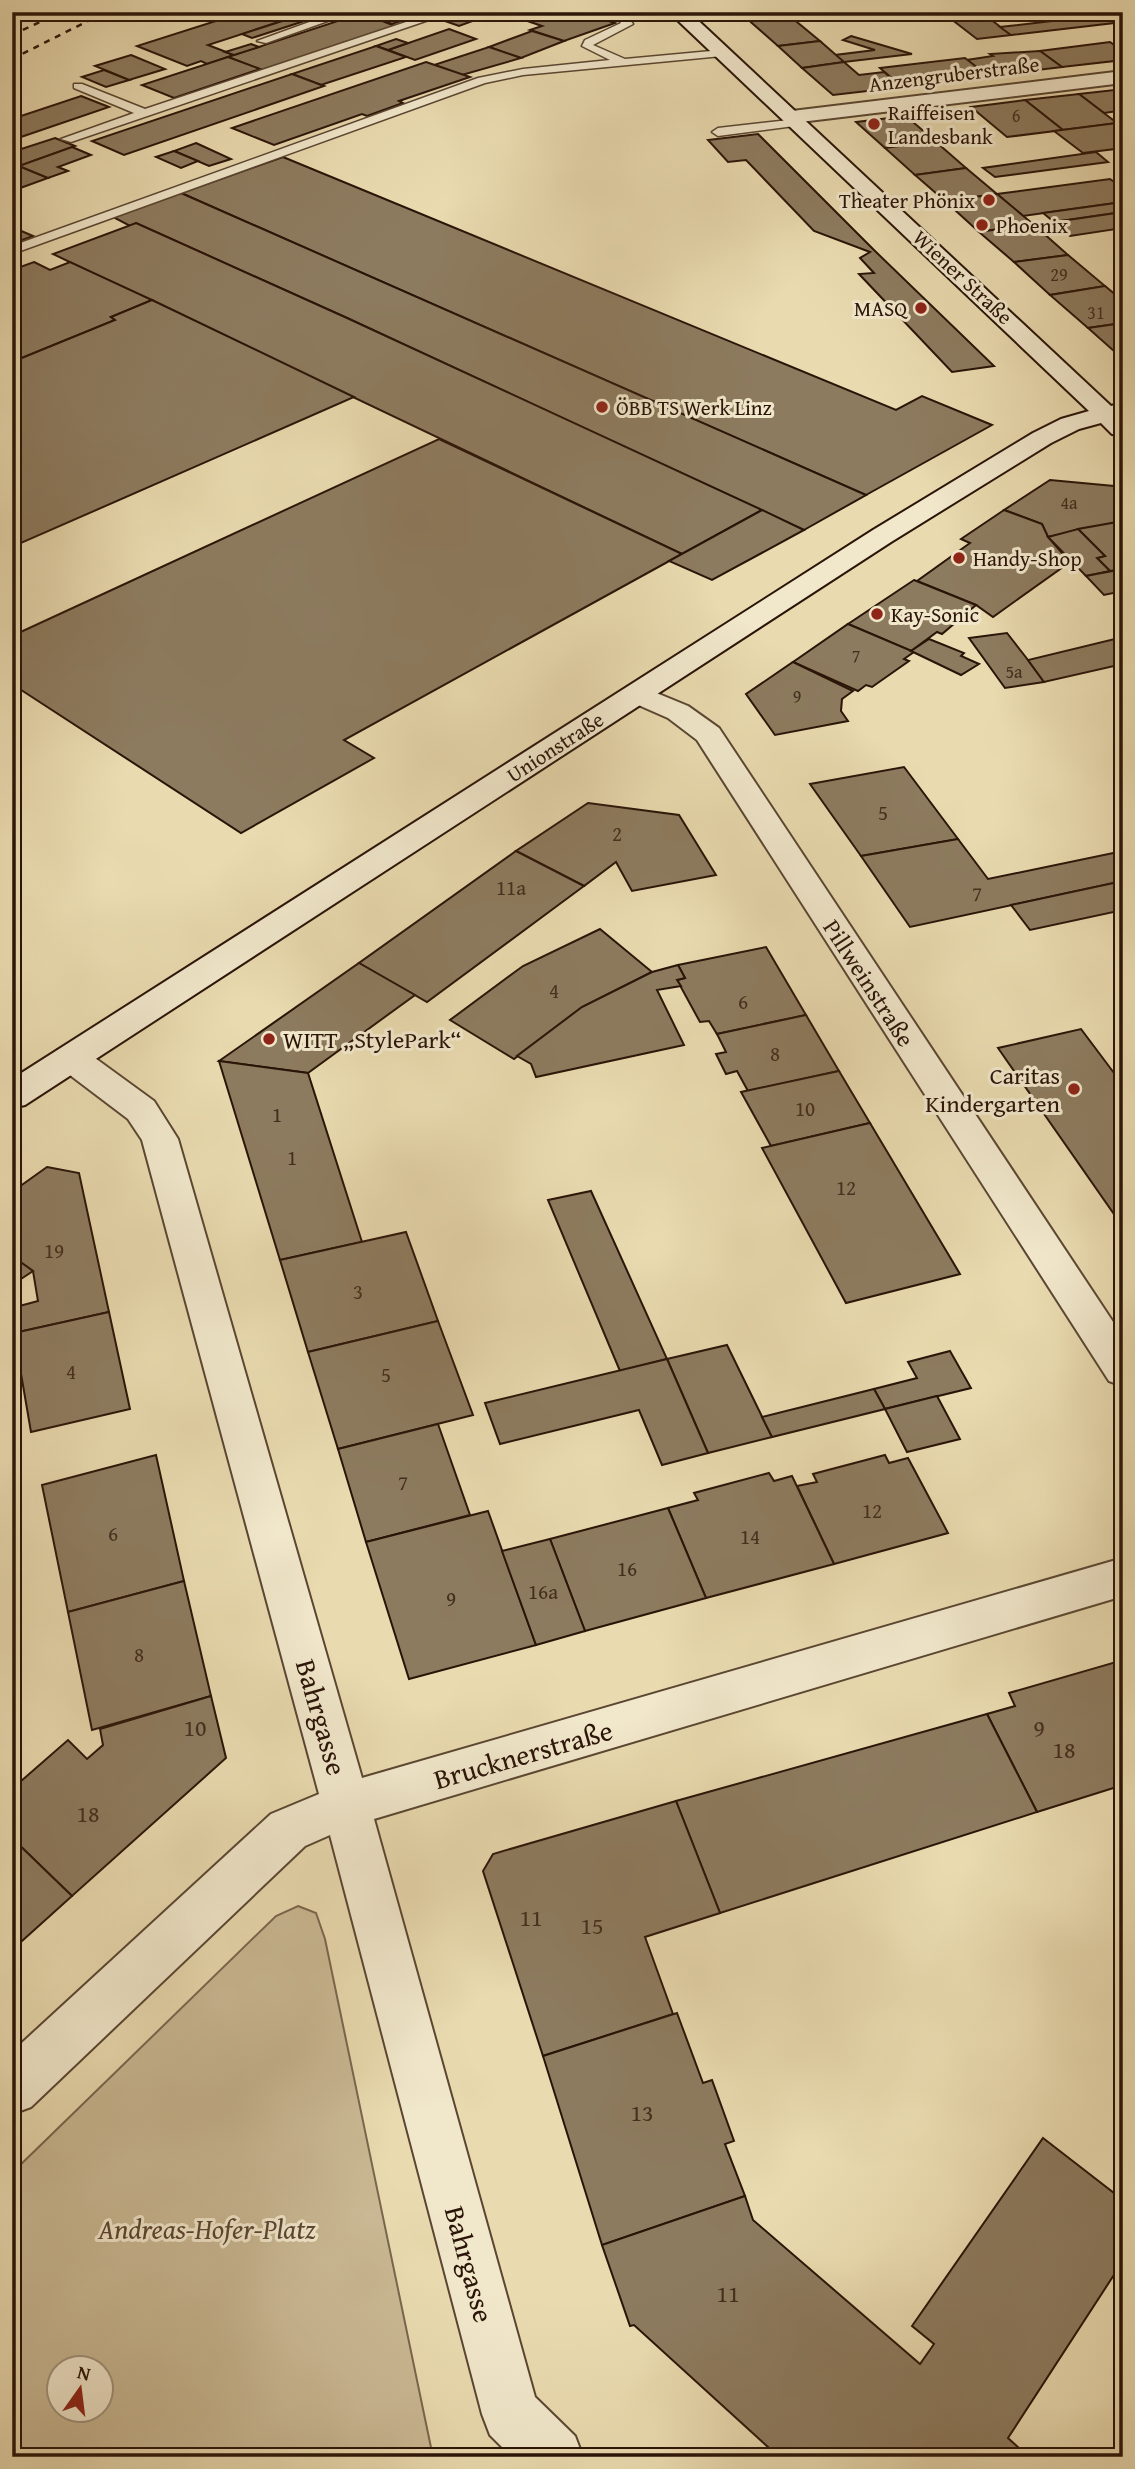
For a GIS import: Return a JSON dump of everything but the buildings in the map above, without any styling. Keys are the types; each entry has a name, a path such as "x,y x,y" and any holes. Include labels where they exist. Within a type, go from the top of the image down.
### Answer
{"street":[{"name":"Wiener Straße","path":"678,12 1117,418"},
{"name":"Anzengruberstraße","path":"795,120 1123,76"},
{"name":"Unionstraße","path":"12,1096 882,536 1069,424 1117,418"},
{"name":"Pillweinstraße","path":"637,694 678,712 708,734 1123,1370"},
{"name":"Bahrgasse","path":"71,1058 141,1110 160,1139 346,1805 511,2414 554,2457"},
{"name":"Brucknerstraße","path":"12,2088 288,1830 346,1805 1123,1577"}],"lane":[{"path":"262,41 348,12"},
{"path":"67,139 447,12"},
{"path":"618,12 628,24 589,42 587,46 624,63"},
{"path":"12,250 482,80 523,72 722,53"},
{"path":"78,86 144,113"},
{"path":"718,132 795,120"}],"green space":[{"name":"Andreas-Hofer-Platz","path":"298,1906 316,1913 325,1939 433,2457 12,2457 12,2173 276,1916"}],"railway":[{"path":"12,35 62,12"},
{"path":"12,59 106,12"}],"place":[{"name":"Raiffeisen Landesbank","path":"874,124"},
{"name":"Theater Phönix","path":"989,200"},
{"name":"Phoenix","path":"982,225"},
{"name":"MASQ","path":"921,308"},
{"name":"ÖBB TS Werk Linz","path":"602,407"},
{"name":"Handy-Shop","path":"959,558"},
{"name":"Kay-Sonic","path":"877,614"},
{"name":"WITT „StylePark“","path":"269,1039"},
{"name":"Caritas Kindergarten","path":"1074,1089"}]}
